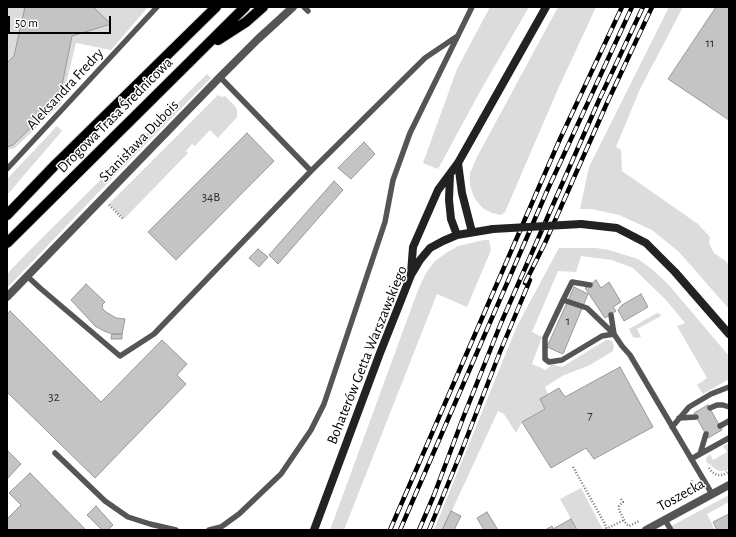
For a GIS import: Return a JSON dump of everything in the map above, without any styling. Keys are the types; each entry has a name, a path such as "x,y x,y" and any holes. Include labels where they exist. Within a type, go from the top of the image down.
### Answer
{"main road":[{"name":"Drogowa Trasa Średnicowa","path":"7,215 56,164 216,7"},
{"name":"Drogowa Trasa Średnicowa","path":"7,244 245,7"},
{"path":"199,52 246,22 263,7"},
{"path":"411,276 413,247 438,190 458,163 546,7"},
{"path":"458,163 462,193 472,232"},
{"path":"450,173 448,200 451,219 458,235"},
{"name":"Bohaterów Getta Warszawskiego","path":"314,530 380,353 411,276 420,260 430,248 443,241 458,235 493,229 581,224 617,228 646,244 675,272 729,334"}],"street":[{"name":"Stanisława Dubois","path":"7,297 220,77 293,7"},
{"name":"Toszecka","path":"646,530 729,485"}],"lane":[{"name":"Aleksandra Fredry","path":"7,169 157,7"},
{"path":"209,530 221,527 239,514 281,474 311,430 324,404 381,236 393,180 410,133 472,7"},
{"path":"27,276 120,356 154,334 311,171 425,58 457,37"},
{"path":"220,77 311,171"},
{"path":"590,286 572,282 545,338 545,359 549,362 562,360 602,336 614,334"},
{"path":"563,300 587,308 614,334 630,355 712,494"},
{"path":"610,315 614,334"},
{"path":"672,427 689,407 711,394 729,387"},
{"path":"710,408 717,405 729,407"},
{"path":"679,418 696,417"},
{"path":"720,426 729,421"},
{"path":"700,454 706,434"},
{"path":"691,459 729,438"},
{"path":"55,453 104,501 128,517 176,530"},
{"path":"665,520 671,530"}],"path":[{"path":"107,203 123,219"},
{"path":"573,467 605,524 606,529 624,520"},
{"path":"688,496 691,493 691,477 699,472 708,467 717,475 723,475 729,472"},
{"path":"621,499 623,502 619,506 619,510 626,524 629,526 640,521"}],"shaded area":[{"path":"7,7 148,7 111,50 76,43 61,104 15,148 7,150"},
{"path":"490,7 529,7 482,88 438,169 423,163 457,69"},
{"path":"558,7 596,7 558,89 505,212 501,215 492,213 484,209 474,197 470,186 470,173 477,157"},
{"path":"669,7 683,7 640,89 616,147 621,150 622,171 698,224 710,237 709,243 714,253 727,262 729,271 729,309 679,252 652,230 619,215 592,209 580,209 589,167"},
{"path":"207,74 211,78 7,288 7,274"},
{"path":"218,95 222,97 225,96 235,106 237,110 237,117 218,138 210,130 195,146 192,144 186,151 188,153 124,219 109,204"},
{"path":"57,126 62,131 7,195 7,179"},
{"path":"489,240 491,250 467,307 437,294 344,530 330,530 418,290 426,273 435,261 458,246"},
{"path":"559,248 596,248 609,250 638,259 653,270 668,284 729,356 729,379 703,394 697,385 707,378 677,326 685,323 666,300 633,268 612,260 581,256 576,272 558,271 532,332 542,337 532,364 546,370 552,364 562,367 606,340 612,341 614,346 613,351 590,365 562,376 545,387 548,394 540,399 545,409 522,422 516,433 504,414 498,411 443,530 434,530 517,326"},
{"path":"657,313 661,316 637,329 641,337 633,337 629,329"},
{"path":"729,443 729,469 719,471 707,463 706,458 710,454 713,460 727,452 723,446"},
{"path":"581,488 602,530 577,530 560,499"},
{"path":"729,495 729,502 707,514 715,530 664,530"}],"building":[{"path":"25,7 93,7 111,24 72,36 59,100 13,145 7,147 7,63 14,56"},
{"path":"716,7 729,7 729,120 668,79"},
{"path":"247,133 274,161 176,260 148,232"},
{"path":"364,142 375,154 351,179 338,168"},
{"path":"334,181 343,190 278,264 269,255"},
{"path":"258,249 268,257 259,267 249,258"},
{"path":"596,280 601,288 609,282 621,302 613,307 616,311 605,318 585,288"},
{"path":"86,284 105,302 102,305 102,308 106,312 116,318 125,319 122,334 112,334 95,326 71,300"},
{"path":"574,287 588,294 563,354 547,347"},
{"path":"641,294 648,307 624,321 618,310 622,305"},
{"path":"10,311 101,402 162,340 187,364 177,375 186,384 95,478 7,392 7,315"},
{"path":"112,334 122,334 122,339 111,339"},
{"path":"620,367 653,427 594,459 586,448 551,468 522,422 545,409 540,399 559,388 565,397"},
{"path":"708,405 722,430 708,438 694,413"},
{"path":"7,450 21,464 7,479"},
{"path":"30,473 86,530 7,530 7,519 21,505 9,493"},
{"path":"96,506 113,525 108,530 102,530 87,515"},
{"path":"451,511 461,516 454,530 442,530"},
{"path":"487,512 498,530 484,530 477,518"},
{"path":"729,514 729,530 717,530 713,522"},
{"path":"571,519 577,530 545,530 552,526 553,529"}],"railway":[{"path":"390,530 560,139 622,7"},
{"path":"400,530 547,191 632,7"},
{"path":"419,530 501,323 599,100 643,7"},
{"path":"525,283 545,243 607,103 652,7"},
{"path":"429,530 530,280"}]}
